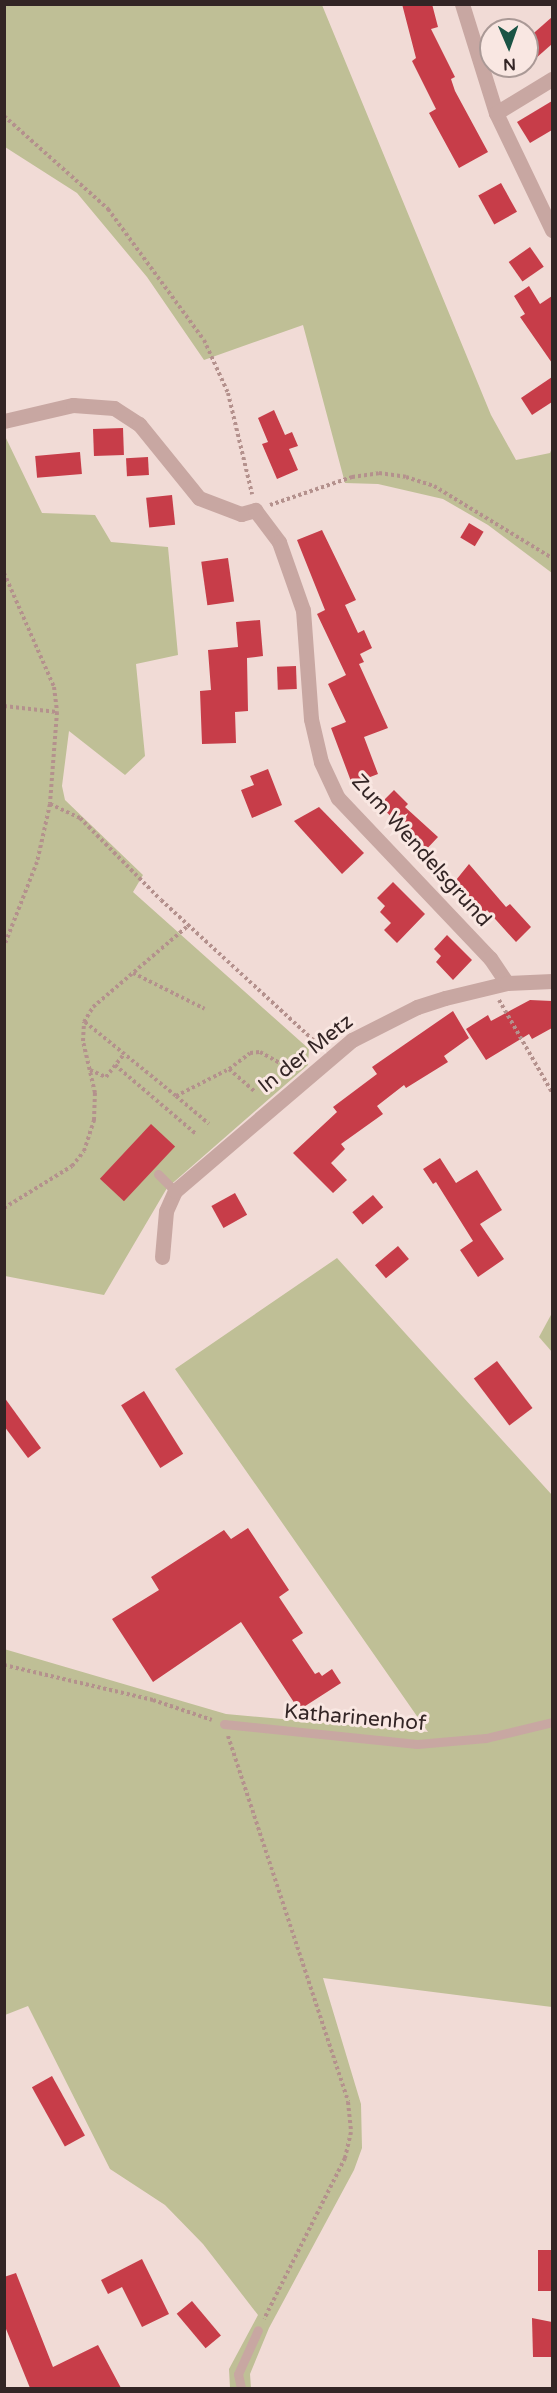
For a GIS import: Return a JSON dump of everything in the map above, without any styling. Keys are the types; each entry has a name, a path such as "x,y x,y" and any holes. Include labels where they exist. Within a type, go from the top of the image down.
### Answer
{"street":[{"path":"462,4 496,113 552,230"},
{"path":"496,113 552,79"},
{"path":"4,421 73,405 114,408 139,424 200,498 241,514 255,510"},
{"name":"Zum Wendelsgrund","path":"255,510 279,542 303,610 311,719 321,762 338,798 490,958 500,985"},
{"name":"In der Metz","path":"162,1257 166,1211 175,1191 352,1040 417,1007 500,985 552,981"}],"lane":[{"path":"158,1174 175,1191"},
{"name":"Katharinenhof","path":"224,1724 417,1744 486,1738 552,1722"},
{"path":"241,2388 238,2374 258,2330"}],"path":[{"path":"4,116 108,208 204,340 228,393 255,510 352,477 379,473 406,477 434,486 552,558"},
{"path":"4,573 54,687 57,712 50,804 37,862 4,946"},
{"path":"4,706 57,712"},
{"path":"50,804 80,818 188,926 331,1056"},
{"path":"4,1208 72,1166 84,1151 94,1120 90,1070 83,1041 84,1022 93,1007 188,926"},
{"path":"133,973 205,1009"},
{"path":"500,985 507,1018 552,1092"},
{"path":"84,1022 209,1124"},
{"path":"176,1096 229,1070 250,1053 260,1052 304,1079"},
{"path":"90,1070 106,1077 124,1053"},
{"path":"115,1065 196,1134"},
{"path":"229,1070 254,1091"},
{"path":"4,1665 153,1700 224,1724 348,2102 351,2132 345,2158 258,2330"}],"green space":[{"path":"4,5 322,5 491,415 516,460 550,453 552,448 552,573 488,525 443,499 378,484 345,483 303,325 204,360 147,277 77,193 5,147"},
{"path":"4,434 42,513 95,515 111,542 168,547 178,655 136,664 145,756 125,775 69,731 62,786 65,800 143,875 133,892 309,1049 308,1065 167,1188 104,1295 5,1276"},
{"path":"337,1258 552,1495 552,2007 323,1978 361,2104 362,2148 354,2170 269,2328 250,2374 251,2388 230,2388 229,2369 258,2315 203,2244 165,2205 110,2169 28,2006 5,2015 4,1649 226,1714 428,1732 175,1369"},
{"path":"552,1313 552,1352 539,1337"}],"building":[{"path":"402,4 432,4 438,27 431,29 455,77 451,79 455,91 488,152 459,168 429,113 436,109 412,61 416,58"},
{"path":"552,17 552,44 539,55 539,28"},
{"path":"552,101 552,130 530,143 517,122"},
{"path":"501,183 517,212 494,224 478,196"},
{"path":"530,247 544,267 522,282 509,262"},
{"path":"529,286 540,304 552,296 552,363 520,317 525,314 514,296"},
{"path":"552,377 552,402 532,415 521,398"},
{"path":"274,410 285,435 292,432 298,446 289,449 298,470 277,479 262,444 268,442 258,418"},
{"path":"123,428 124,455 94,456 93,429"},
{"path":"80,452 82,474 37,478 35,456"},
{"path":"148,457 149,475 127,476 126,458"},
{"path":"172,495 175,525 149,528 146,498"},
{"path":"469,523 484,532 475,546 460,538"},
{"path":"322,530 356,600 345,605 358,633 364,630 372,648 360,654 364,662 359,664 388,728 364,737 378,774 352,784 331,728 346,722 328,684 346,675 317,614 325,610 297,540"},
{"path":"228,558 234,602 207,605 201,562"},
{"path":"260,620 263,656 247,658 248,711 235,712 236,743 202,744 200,691 211,690 208,650 238,647 236,622"},
{"path":"296,666 297,689 278,690 277,667"},
{"path":"268,769 282,805 252,818 241,790 254,785 250,776"},
{"path":"394,790 408,804 405,807 438,837 422,854 393,828 398,823 379,805"},
{"path":"319,807 364,853 342,874 294,821"},
{"path":"469,864 506,907 510,904 531,927 516,942 487,910 479,917 452,885"},
{"path":"393,882 425,914 397,943 384,930 391,923 380,912 385,906 377,898"},
{"path":"447,935 472,960 453,980 436,962 441,956 434,949"},
{"path":"530,1000 552,1001 552,1028 532,1039 529,1034 486,1060 466,1029 488,1015 491,1021"},
{"path":"453,1011 469,1038 444,1056 448,1062 406,1088 404,1085 377,1106 383,1114 341,1144 345,1149 331,1163 347,1180 333,1193 293,1153 337,1112 333,1107 377,1074 372,1067"},
{"path":"151,1124 175,1147 124,1201 100,1179"},
{"path":"440,1158 456,1183 477,1170 502,1210 480,1224 504,1259 478,1277 460,1250 473,1241 436,1182 433,1184 423,1169"},
{"path":"235,1193 247,1215 224,1228 211,1206"},
{"path":"373,1195 383,1207 363,1225 352,1212"},
{"path":"398,1246 409,1259 386,1278 375,1265"},
{"path":"497,1361 533,1408 509,1426 474,1378"},
{"path":"144,1391 183,1454 160,1468 121,1405"},
{"path":"4,1397 41,1448 28,1458 4,1426"},
{"path":"248,1528 289,1590 279,1597 303,1633 292,1640 315,1674 319,1672 322,1676 332,1669 341,1683 299,1710 241,1622 153,1682 112,1619 159,1590 151,1577 224,1530 231,1539"},
{"path":"52,2076 85,2135 65,2147 32,2087"},
{"path":"538,2250 552,2250 552,2291 538,2291"},
{"path":"142,2259 169,2314 142,2327 122,2287 108,2294 101,2280"},
{"path":"16,2273 53,2367 98,2345 121,2388 30,2388 4,2324 4,2277"},
{"path":"192,2301 221,2335 206,2348 177,2314"},
{"path":"532,2318 552,2322 552,2357 533,2357"}]}
